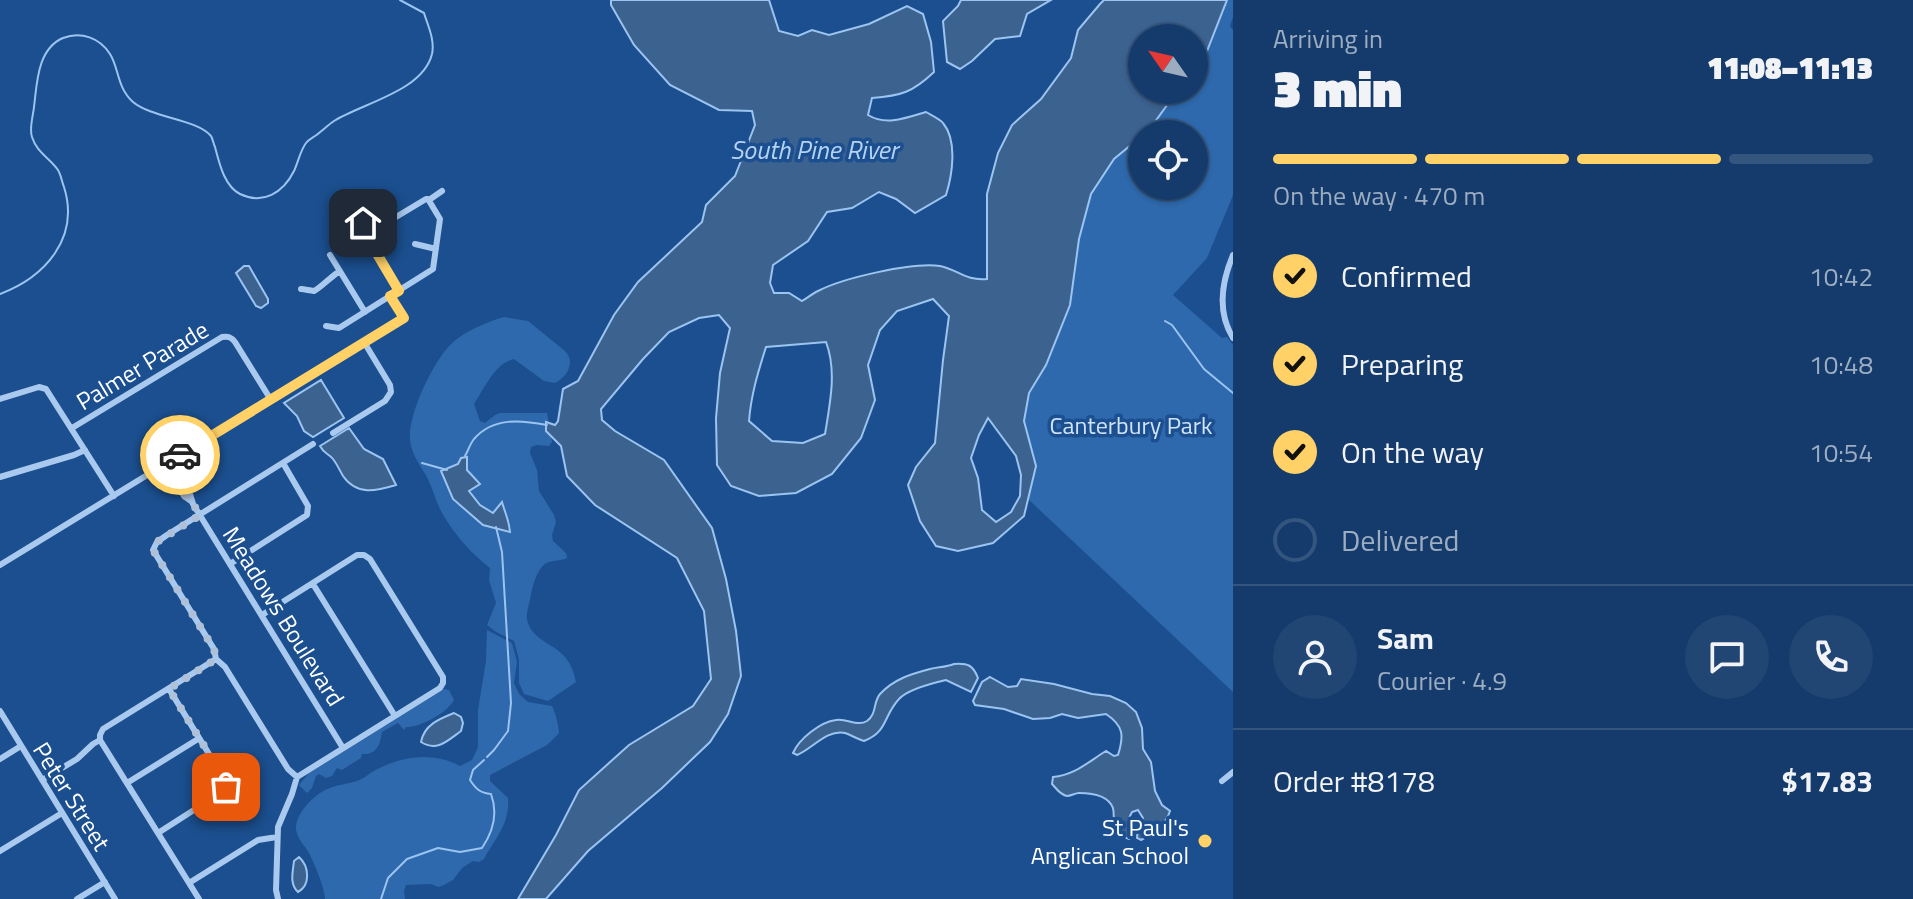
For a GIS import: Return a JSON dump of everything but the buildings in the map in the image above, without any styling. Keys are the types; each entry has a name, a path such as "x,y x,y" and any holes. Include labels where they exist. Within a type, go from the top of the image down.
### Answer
{"street":[{"path":"396,217 442,191"},
{"path":"326,326 339,328 433,269 440,219 429,200"},
{"path":"352,230 373,220"},
{"path":"364,225 370,242 399,291"},
{"path":"415,244 436,249"},
{"path":"330,255 365,312"},
{"path":"1233,255 1223,287 1223,300 1226,321 1233,338"},
{"path":"301,289 314,291 340,271"},
{"path":"0,565 404,318 390,296"},
{"name":"Palmer Parade","path":"72,428 222,337 231,337 271,400"},
{"path":"333,433 385,401 391,392 390,385 364,342"},
{"path":"0,399 43,387 49,392 114,496"},
{"path":"297,777 288,769 225,667 216,659 214,649 153,550 157,542 313,444"},
{"path":"0,477 85,450"},
{"name":"Meadows Boulevard","path":"168,463 189,491 193,504 343,748"},
{"path":"230,564 307,515 308,506 283,463"},
{"path":"262,615 357,555 364,555 370,559 443,677 440,688 297,777 279,822 278,899"},
{"path":"313,584 395,716"},
{"path":"199,899 100,740 103,729 216,659"},
{"path":"158,833 226,787 225,780 169,689"},
{"name":"Peter Street","path":"0,711 115,899"},
{"path":"127,783 198,739"},
{"path":"42,780 77,759 100,740"},
{"path":"0,759 21,746"},
{"path":"1222,781 1233,772"},
{"path":"0,851 62,813"},
{"path":"189,883 258,840 277,837"},
{"path":"77,899 105,882"}],"green space":[{"name":"Canterbury Park","path":"1227,0 1233,0 1230,26 1233,30 1233,195 1207,258 1173,295 1233,345 1233,692 1028,499 1036,466 1024,421 1029,393 1046,365 1091,194 1114,159 1128,147 1128,200 1208,200 1208,120 1155,120 1167,104 1208,104 1208,48"},
{"path":"504,317 528,321 565,351 570,360 566,373 555,383 544,381 514,359 507,362 491,377 474,404 480,421 485,423 500,413 547,413 552,442 549,446 531,447 530,453 537,470 539,491 556,522 553,541 566,553 567,558 549,562 539,571 527,619 532,631 567,660 576,682 548,701 524,694 519,683 519,659 514,641 487,625 496,603 489,580 490,568 465,545 445,518 410,440 417,404 443,353 468,332"},
{"path":"487,630 512,643 517,662 514,683 519,694 528,702 552,706 559,733 547,745 490,775 490,781 508,798 507,816 497,838 484,859 462,868 453,880 442,886 406,885 405,899 325,899 316,869 297,833 300,815 307,804 322,792 359,780 394,762 427,757 460,766 472,760 478,747 478,710 486,661"},
{"path":"444,689 449,690 454,700 440,714 404,730 398,723 382,732 374,751 362,754 361,758 342,770 337,768 332,776 316,776 307,793 299,785 309,773"}],"water":[{"name":"South Pine River","path":"611,0 769,0 779,31 798,36 812,30 829,35 869,24 907,6 923,14 931,42 934,72 906,92 872,98 868,115 889,120 926,112 942,122 948,130 952,149 952,169 946,195 915,213 896,199 879,192 852,208 827,212 808,241 773,265 770,283 774,293 789,293 802,301 844,281 913,266 940,266 967,277 987,279 987,194 998,153 1012,125 1041,99 1071,58 1078,30 1100,4 1104,0 1227,0 1208,48 1208,24 1128,24 1128,104 1168,104 1156,120 1128,120 1128,147 1114,159 1091,194 1079,239 1070,305 1046,365 1029,393 1024,421 1036,466 1024,516 993,543 958,551 936,546 920,521 908,485 916,467 935,443 949,316 933,299 897,311 880,330 868,365 875,400 861,438 832,474 796,493 759,496 731,486 717,465 716,418 720,373 730,328 719,315 699,318 669,332 601,409 602,420 615,431 664,460 712,528 726,579 741,676 728,714 710,742 588,851 546,899 518,899 579,790 629,745 693,706 711,679 704,611 677,558 595,505 567,476 561,446 546,431 546,422 555,425 558,421 563,389 578,381 614,315 638,282 702,222 706,205 735,176 755,125 752,111 719,110 670,85 634,45","holes":["826,342 832,376 825,434 803,443 772,441 749,421 766,347","988,418 1016,456 1021,475 1020,496 1011,512 996,522 982,510 978,478 971,458"]},
{"path":"961,0 1051,0 1027,14 1020,36 995,39 960,69 947,62 943,21"},
{"path":"249,266 268,299 268,303 261,308 256,306 236,273"},
{"path":"321,380 344,418 313,437 304,431 297,416 284,403"},
{"path":"349,428 364,449 383,459 396,485 374,490 361,489 354,487 343,476 333,459 320,446"},
{"path":"467,457 467,470 480,484 469,491 480,505 493,513 502,502 510,532 483,525 453,499 441,471"},
{"path":"954,664 966,665 974,670 978,678 971,692 946,680 921,687 899,699 872,737 864,741 845,733 832,734 797,755 793,753 805,737 823,724 840,720 867,721 880,694 897,681"},
{"path":"990,677 1008,687 1017,686 1021,679 1110,696 1126,703 1136,712 1142,728 1143,749 1151,762 1155,791 1162,805 1170,811 1162,824 1141,840 1137,838 1143,818 1138,810 1132,812 1128,820 1132,826 1129,839 1115,833 1113,808 1107,800 1089,794 1068,796 1052,784 1053,777 1075,771 1106,751 1118,755 1121,732 1112,718 1106,714 1078,718 1062,714 1033,719 1004,709 975,705 973,701 982,682"},
{"path":"454,713 461,717 461,731 437,746 421,742 429,727"},
{"path":"299,857 305,865 307,880 298,892 292,877 294,861"}],"waterway":[{"path":"0,294 16,287 44,266 63,239 67,223 68,206 60,174 37,147 31,130 40,68 54,43 77,35 90,37 101,44 110,54 124,91 133,102 151,112 204,130 211,137 230,185 240,194 257,198 272,195 284,185 309,140 346,114 405,87 426,67 433,44 424,13 400,0"},
{"path":"1165,321 1172,325 1204,369 1233,393"},
{"path":"465,456 474,439 490,427 517,421 547,425"},
{"path":"422,463 447,470"},
{"path":"487,757 508,731 511,703 502,552 496,527"},
{"path":"381,899 388,878 407,859 438,848 460,852 482,848 493,822 493,801 491,794 479,790 470,780 473,770 484,760"}],"way so far":[{"path":"180,455 164,464 200,515 157,542 153,550 214,649 216,659 169,689 225,780 226,787"}],"place":[{"name":"St Paul's Anglican School","path":"1205,841"}],"route":[{"path":"180,455 404,318 390,296 399,291 370,242 363,223"}]}
